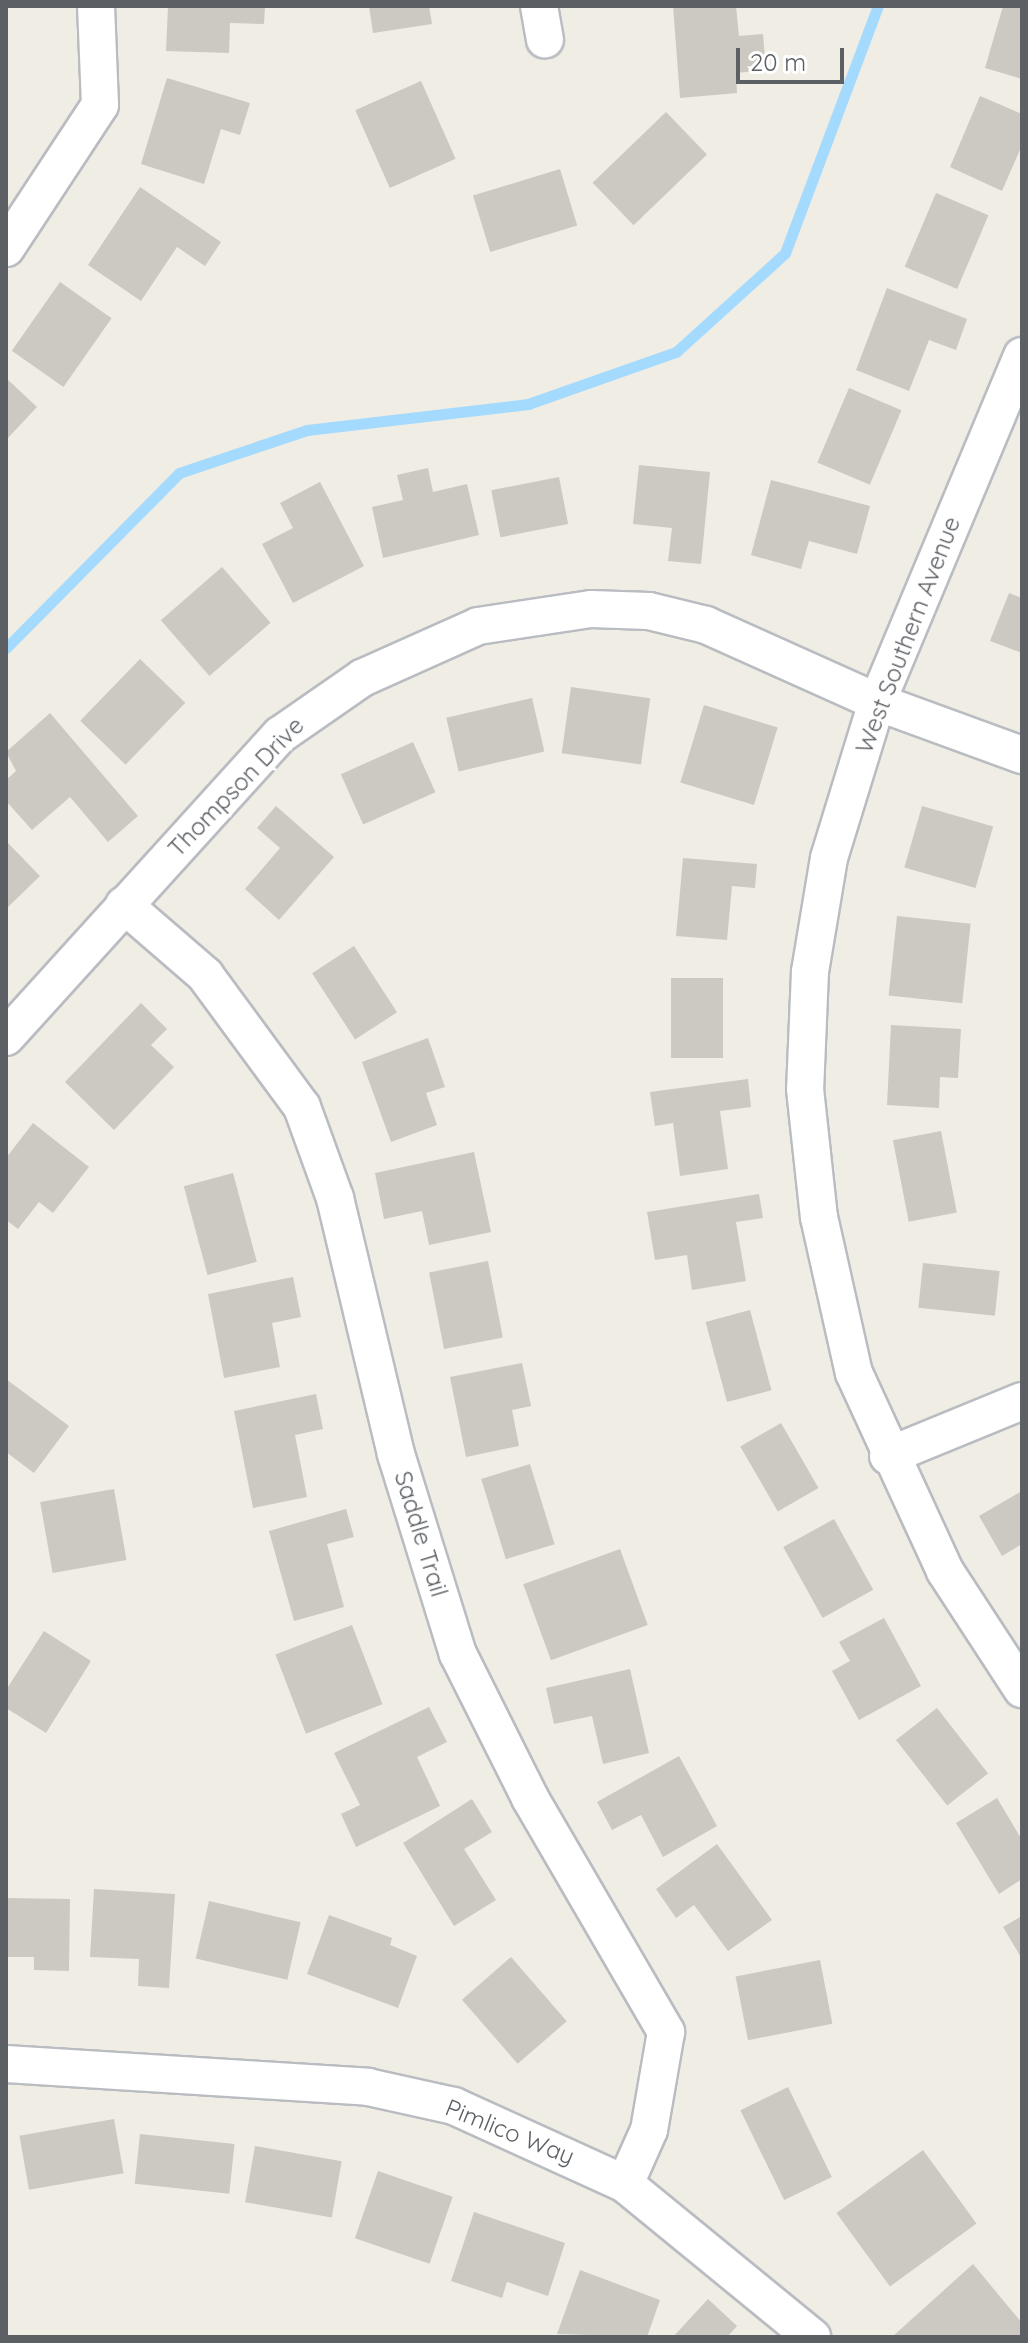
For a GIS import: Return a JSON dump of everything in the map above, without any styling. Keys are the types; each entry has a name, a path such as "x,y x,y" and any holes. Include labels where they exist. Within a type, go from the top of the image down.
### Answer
{"street":[{"path":"6,248 100,105 96,6"},
{"name":"West Southern Avenue","path":"1022,356 877,702 817,914 805,1089 834,1295 888,1456 945,1571 1022,1689"},
{"name":"Thompson Drive","path":"6,1037 280,735 316,706 422,648 478,626 591,609 649,611 706,625 877,702 1022,755"},
{"name":"Saddle Trail","path":"124,905 205,975 302,1107 335,1198 396,1454 458,1654 530,1798 666,2032 649,2130 625,2184"},
{"path":"888,1456 1022,1401"},
{"name":"Pimlico Way","path":"6,2064 368,2087 454,2106 625,2184 812,2337"}],"building":[{"path":"168,6 265,6 264,24 230,23 229,53 166,51"},
{"path":"369,6 429,6 432,24 373,33"},
{"path":"673,6 736,6 739,36 763,34 766,70 736,73 737,93 680,98"},
{"path":"1003,6 1022,6 1022,79 985,68"},
{"path":"167,78 250,103 240,135 221,129 204,184 141,164"},
{"path":"421,81 456,159 390,188 355,110"},
{"path":"980,96 1022,114 1022,145 1002,191 950,167"},
{"path":"666,112 707,154 634,225 593,183"},
{"path":"560,169 577,225 490,252 473,196"},
{"path":"140,187 221,242 205,266 177,247 141,301 88,265"},
{"path":"936,193 988,215 957,289 905,267"},
{"path":"60,282 112,318 63,387 12,351"},
{"path":"887,288 967,319 956,350 929,340 909,391 856,370"},
{"path":"6,378 37,407 6,440"},
{"path":"849,388 901,410 870,485 817,463"},
{"path":"639,465 710,472 701,564 668,561 672,528 633,524"},
{"path":"428,468 433,492 467,484 479,535 383,558 372,507 403,500 397,475"},
{"path":"559,477 568,524 500,537 491,490"},
{"path":"771,480 870,506 857,554 809,541 801,569 751,555"},
{"path":"320,482 364,566 293,603 262,544 293,528 280,503"},
{"path":"222,567 271,623 209,676 161,620"},
{"path":"1009,593 1022,598 1022,653 990,641"},
{"path":"140,659 185,703 126,765 80,721"},
{"path":"571,687 650,698 641,764 562,753"},
{"path":"532,698 544,752 459,771 446,718"},
{"path":"704,705 778,728 754,805 680,782"},
{"path":"50,713 138,816 108,842 70,797 32,830 6,801 6,780 16,771 6,752"},
{"path":"413,742 435,792 363,824 341,774"},
{"path":"276,806 334,857 279,920 245,889 280,848 257,828"},
{"path":"922,806 993,826 975,888 904,868"},
{"path":"6,841 40,876 6,909"},
{"path":"683,858 757,864 755,888 732,886 727,940 676,936"},
{"path":"897,916 971,924 962,1003 889,996"},
{"path":"354,946 397,1012 355,1039 312,973"},
{"path":"671,978 723,978 723,1058 671,1058"},
{"path":"141,1003 167,1029 151,1045 174,1067 114,1130 65,1082"},
{"path":"891,1025 961,1029 958,1078 940,1077 939,1108 887,1105"},
{"path":"428,1038 445,1087 426,1093 437,1125 391,1142 362,1062"},
{"path":"748,1079 751,1107 720,1111 728,1169 680,1176 673,1123 655,1126 650,1092"},
{"path":"33,1123 89,1167 53,1213 39,1202 18,1229 6,1220 6,1158"},
{"path":"941,1131 957,1212 909,1222 893,1140"},
{"path":"474,1152 491,1232 429,1245 422,1211 384,1219 375,1173"},
{"path":"233,1173 257,1262 208,1275 184,1186"},
{"path":"759,1194 763,1218 736,1222 746,1281 692,1290 687,1255 655,1260 647,1212"},
{"path":"488,1261 503,1338 444,1349 429,1272"},
{"path":"923,1263 1000,1271 995,1316 918,1308"},
{"path":"293,1277 301,1317 272,1323 280,1367 224,1378 208,1294"},
{"path":"750,1310 771,1390 727,1402 706,1322"},
{"path":"522,1363 531,1406 512,1410 519,1446 466,1457 450,1377"},
{"path":"6,1379 69,1426 34,1473 6,1452"},
{"path":"316,1394 323,1429 295,1435 307,1497 253,1508 234,1411"},
{"path":"781,1423 818,1488 778,1511 740,1446"},
{"path":"530,1464 555,1544 506,1559 481,1479"},
{"path":"114,1489 127,1560 53,1573 40,1502"},
{"path":"1022,1491 1022,1544 1002,1556 979,1516"},
{"path":"346,1509 354,1537 327,1544 344,1607 294,1621 269,1531"},
{"path":"834,1519 873,1590 823,1618 783,1547"},
{"path":"620,1549 648,1625 551,1660 523,1584"},
{"path":"884,1618 921,1686 859,1720 832,1671 850,1661 839,1642"},
{"path":"352,1625 382,1704 306,1734 275,1654"},
{"path":"44,1631 91,1661 46,1733 6,1708 6,1690"},
{"path":"630,1669 649,1753 603,1764 592,1716 554,1724 546,1688"},
{"path":"429,1707 447,1742 417,1757 440,1806 356,1847 341,1814 360,1805 334,1753"},
{"path":"937,1708 988,1773 947,1805 896,1740"},
{"path":"679,1756 717,1826 663,1857 641,1815 612,1830 597,1802"},
{"path":"997,1798 1022,1840 1022,1879 999,1894 956,1823"},
{"path":"472,1799 492,1832 464,1849 496,1900 454,1926 403,1843"},
{"path":"717,1844 772,1920 728,1951 694,1905 676,1918 656,1889"},
{"path":"94,1889 175,1894 169,1988 138,1986 139,1959 90,1957"},
{"path":"6,1898 70,1899 69,1971 34,1970 34,1957 6,1957"},
{"path":"209,1901 301,1922 287,1980 196,1958"},
{"path":"329,1915 392,1938 390,1945 417,1956 398,2008 307,1974"},
{"path":"1022,1916 1022,1959 1003,1927"},
{"path":"511,1957 567,2021 518,2064 462,2000"},
{"path":"820,1960 832,2024 748,2040 736,1976"},
{"path":"788,2087 832,2177 784,2200 740,2110"},
{"path":"114,2119 124,2173 29,2190 19,2136"},
{"path":"140,2134 234,2144 229,2194 135,2184"},
{"path":"255,2146 342,2161 332,2217 245,2202"},
{"path":"923,2150 976,2224 890,2287 836,2213"},
{"path":"378,2171 453,2197 430,2264 355,2238"},
{"path":"474,2212 565,2243 548,2296 507,2282 502,2298 451,2281"},
{"path":"973,2264 1022,2323 1022,2337 892,2337"},
{"path":"580,2270 660,2300 647,2337 557,2334"},
{"path":"708,2299 737,2326 727,2337 673,2337"}],"waterway":[{"path":"6,648 179,473 307,430 528,404 676,352 785,253 878,6"}]}
